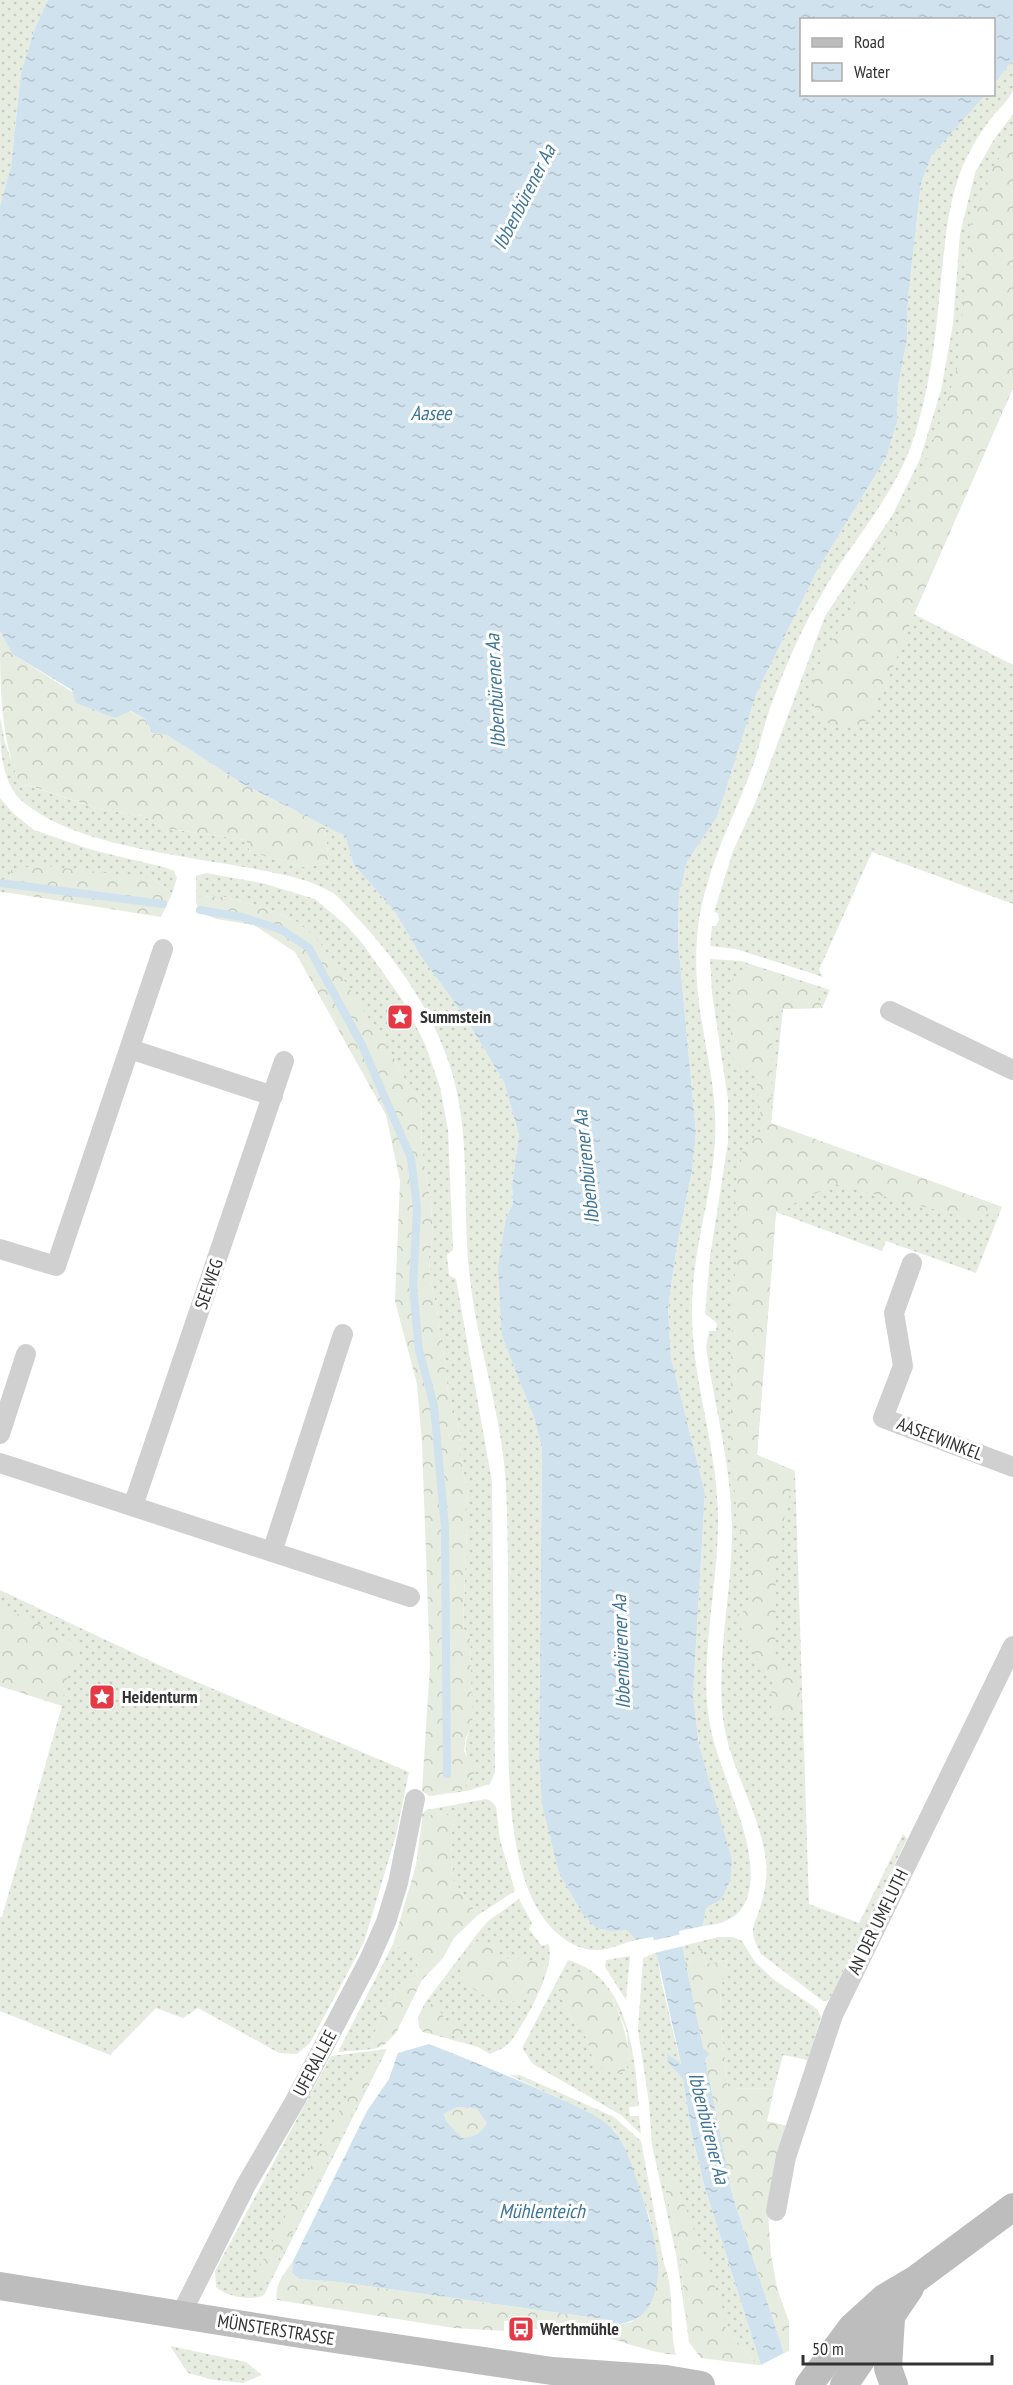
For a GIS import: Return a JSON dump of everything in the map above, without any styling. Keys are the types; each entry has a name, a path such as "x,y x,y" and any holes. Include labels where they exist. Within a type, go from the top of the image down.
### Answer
{"main road":[{"path":"809,2385 852,2327 884,2298 916,2279 1013,2207"},
{"path":"844,2385 916,2279"},
{"name":"MÜNSTERSTRASSE","path":"0,2286 552,2371 666,2379 700,2385"},
{"path":"891,2318 888,2368 894,2385"},
{"name":"MÜNSTERSTRASSE","path":"552,2371 595,2385"}],"street":[{"path":"0,1249 57,1266 163,949"},
{"path":"890,1011 1013,1070"},
{"path":"130,1049 273,1096"},
{"name":"SEEWEG","path":"133,1506 284,1061"},
{"name":"AASEEWINKEL","path":"912,1263 894,1313 903,1366 883,1418 1013,1467"},
{"path":"272,1551 343,1334"},
{"path":"0,1434 26,1354"},
{"path":"0,1463 410,1597"},
{"name":"AN DER UMFLUTH","path":"776,2211 786,2157 833,2015 1013,1646"},
{"name":"UFERALLEE","path":"181,2314 241,2193 296,2101 369,1960 386,1922 398,1883 415,1799"}],"green space":[{"path":"0,0 48,0 35,28 21,72 11,166 0,206"},
{"path":"1013,60 1013,90 975,143 963,166 953,195 930,369 911,446 892,486 830,580 790,656 767,717 757,753 717,855 700,914 696,958 697,988 715,1106 713,1162 695,1266 692,1308 696,1361 717,1489 718,1515 706,1688 712,1734 741,1823 750,1866 748,1895 740,1910 729,1920 703,1926 706,1908 722,1899 730,1881 699,1745 693,1695 705,1493 671,1358 668,1309 676,1251 692,1171 696,1133 678,941 679,895 687,862 717,817 757,692 817,571 885,460 897,422 898,386 907,340 908,298 921,184 932,155 983,96 995,96 995,83"},
{"path":"1013,114 1013,388 914,614 1013,665 1013,904 872,852 819,970 823,977 736,949 710,946 712,926 716,926 719,920 718,913 714,912 733,851 756,801 825,616 893,514 920,459 941,390 953,324 960,234 975,173 993,141"},
{"path":"1013,137 1013,388 914,614 885,687 862,727 836,726 821,720 809,695 823,655 841,628 910,504 939,425 957,369 971,225 991,171"},
{"path":"0,631 12,654 114,718 130,711 145,719 152,733 167,735 243,784 328,827 325,829 329,863 304,867 250,852 246,840 163,828 143,816 100,809 31,786 20,785 8,748 2,710"},
{"path":"0,717 5,743 20,785 30,786 100,809 143,816 163,828 246,840 250,852 304,867 329,863 325,829 328,827 345,836 354,865 395,912 420,955 465,1017 504,1082 519,1135 512,1185 513,1203 506,1218 502,1335 535,1420 542,1449 539,1751 612,1931 627,1929 636,1940 598,1950 572,1944 558,1934 545,1920 531,1897 515,1839 508,1743 508,1535 504,1459 470,1279 464,1147 459,1103 446,1053 435,1029 409,983 378,941 340,899 324,888 282,874 141,849 87,835 62,825 31,808 17,796 7,779 1,753"},
{"path":"0,798 13,813 34,830 92,850 174,871 177,878 172,894 154,879 11,870 10,893 0,892"},
{"path":"39,865 154,879 172,894 161,917 10,893 11,870"},
{"path":"206,873 262,883 315,899 347,926 362,943 403,1001 425,1044 440,1087 448,1130 453,1250 447,1255 449,1275 456,1279 492,1482 495,1772 490,1784 467,1791 429,1796 462,1790 475,1772 466,1754 467,1738 472,1725 470,1639 463,1627 467,1526 465,1511 468,1493 459,1453 461,1435 448,1391 437,1309 430,1277 429,1257 433,1235 431,1204 422,1150 421,1101 408,1086 394,1058 318,941 299,923 269,909 224,897 201,896 196,903 196,876"},
{"path":"201,896 224,897 269,909 299,923 319,941 394,1058 408,1086 421,1101 422,1150 431,1204 433,1235 429,1257 430,1277 437,1309 448,1391 461,1435 459,1453 468,1493 465,1511 467,1526 463,1627 470,1639 472,1725 466,1737 464,1751 475,1772 462,1790 429,1796 422,1791 430,1665 422,1444 417,1384 395,1301 400,1181 386,1115 295,952 254,925 216,919 202,913 196,903"},
{"path":"710,959 741,961 830,990 822,1008 783,1009 771,1123 1002,1207 976,1273 886,1241 882,1251 776,1212 757,1455 795,1471 809,1904 859,1923 903,1834 907,1839 829,2000 823,2001 761,1954 755,1941 753,1928 764,1893 766,1862 758,1826 731,1754 723,1718 721,1671 731,1555 731,1508 726,1462 706,1347 709,1331 716,1331 717,1323 705,1314 710,1257 728,1142 728,1100 712,993"},
{"path":"753,966 815,989 822,1008 783,1009 773,1014 771,1123 1002,1207 976,1220 835,1184 776,1212 757,1455 795,1471 776,1555 775,1654 795,1675 802,1699 795,1718 771,1718 772,1678 754,1654 735,1616 751,1607 751,1557 737,1524 731,1434 733,1291 739,1245 735,1197 743,1149 762,1129 756,1076 736,1063 729,1050 734,1009 732,978"},
{"path":"0,1590 178,1674 409,1772 396,1835 364,1942 310,2043 297,2054 279,2053 198,2008 183,2018 156,2008 110,2055 0,2011 0,1917 2,1917 62,1706 0,1686"},
{"path":"0,1607 79,1645 80,1659 69,1674 62,1705 0,1686"},
{"path":"486,1799 496,1807 500,1840 515,1891 478,1915 453,1880 451,1836 455,1819 438,1814 422,1821 422,1814 426,1810"},
{"path":"446,1814 455,1819 451,1836 453,1880 478,1915 454,1938 443,1958 422,1980 396,2033 384,2045 374,2049 371,2043 384,2009 395,1998 396,1986 416,1977 418,1958 393,1944 416,1865 422,1821 428,1815"},
{"path":"519,1899 532,1923 529,1929 542,1946 548,1944 550,1953 544,1979 538,1994 516,2034 508,2044 490,2054 478,2047 423,2032 419,2027 418,2017 425,2003 488,1921","holes":["498,1954 514,1962 544,1964 540,1984 511,2002 476,1991"]},
{"path":"718,1937 733,1937 742,1941 755,1962 773,1979 817,2009 821,2017 808,2060 783,2055 774,2089 728,2088 720,2015 721,1988 727,1960 706,1964 702,1945 690,1963 684,1960 682,1946"},
{"path":"475,1941 497,1946 498,1954 514,1962 519,1958 544,1964 543,1980 538,1992 528,1998 501,2001 475,1990 465,1981 458,1963"},
{"path":"393,1944 418,1958 416,1977 397,1986 395,1998 384,2009 371,2043 374,2049 338,2052"},
{"path":"702,1944 706,1964 727,1960 721,1988 720,2015 728,2088 774,2089 767,2121 788,2126 768,2213 771,2255 777,2288 789,2322 789,2351 784,2353 732,2194 684,1960 690,1963"},
{"path":"657,1952 661,1980 681,2065 669,2064 683,2079 691,2130 705,2188 761,2365 757,2365 724,2325 675,2179 667,2181 665,2188 678,2240 689,2341 676,2254 652,2145 649,2103 638,2030 643,1958"},
{"path":"630,1956 626,2000 605,1967 606,1960"},
{"path":"568,1960 588,1969 604,1983 616,2000 624,2020 630,2041 634,2063 639,2106 629,2107 630,2116 639,2116 641,2134 621,2115 533,2064 522,2048","holes":["557,1987 613,1999 627,2032 629,2060 594,2062 586,2037 572,2021"]},
{"path":"586,1972 593,1974 609,1993 620,2018 628,2045 629,2058 627,2068 621,2073 610,2072 594,2062 586,2037 572,2021 557,1987 566,1975"},
{"path":"434,2001 444,2018 460,2027 465,2036 423,2032 419,2027 425,2010"},
{"path":"387,2049 264,2295 246,2298 220,2290 216,2287 215,2271 331,2056"},
{"path":"378,2063 265,2286 256,2282 258,2270 355,2080 365,2069"},
{"path":"509,2075 520,2075 614,2117 641,2141 664,2264 654,2247 650,2219 628,2158 615,2131 586,2111"},
{"path":"457,2107 477,2109 488,2123 477,2134 462,2139 446,2121 444,2114"},
{"path":"675,2179 725,2314 724,2325 757,2365 701,2358 689,2342 678,2240 665,2188 667,2180"},
{"path":"654,2247 668,2275 676,2355 581,2331 523,2329 520,2319 504,2321 504,2331 454,2328 277,2300 276,2294 284,2274 293,2261 292,2273 299,2279 339,2282 609,2320 616,2325 632,2322 658,2271"},
{"path":"170,2346 246,2362 262,2375 243,2383 214,2380 188,2373"}],"water":[{"name":"Aasee","path":"48,0 1013,0 1013,60 995,83 995,18 800,18 800,96 984,96 932,155 921,184 908,298 907,340 898,386 897,422 886,458 817,571 757,692 717,817 687,862 679,895 678,941 696,1133 692,1171 676,1251 668,1309 671,1358 705,1493 693,1695 699,1745 732,1860 730,1881 722,1899 706,1908 703,1926 679,1931 703,2048 710,2054 705,2059 732,2194 784,2353 761,2365 705,2188 691,2130 683,2079 669,2064 667,2054 681,2064 653,1937 636,1940 627,1930 612,1931 596,1928 583,1914 559,1873 542,1804 539,1751 542,1449 535,1420 502,1336 498,1267 506,1218 513,1203 512,1185 519,1135 504,1082 465,1017 420,955 395,912 354,865 345,836 243,784 167,735 152,733 145,719 131,711 115,718 76,703 72,690 12,654 0,631 0,206 11,166 21,72 35,28"},
{"name":"Mühlenteich","path":"429,2044 579,2107 603,2121 615,2132 624,2146 654,2237 658,2275 651,2302 642,2315 626,2323 615,2325 609,2320 339,2282 299,2279 292,2273 293,2261 367,2111 389,2079 398,2053","holes":["457,2107 477,2109 487,2123 480,2132 466,2138 462,2138 446,2121 444,2114"]}],"pier":[{"path":"682,1934 684,1946 654,1953 651,1941"}],"waterway":[{"path":"0,883 163,904"},
{"path":"200,910 242,917 282,930 309,948 362,1045 411,1158 417,1208 413,1287 419,1350 434,1406 445,1528 447,1774"}],"place":[{"name":"Summstein","path":"400,1017"},
{"name":"Heidenturm","path":"102,1697"},
{"name":"Werthmühle","path":"521,2329"}],"water label":[{"name":"Ibbenbürener Aa","path":"524,197"},
{"name":"Ibbenbürener Aa","path":"495,691"},
{"name":"Ibbenbürener Aa","path":"586,1167"},
{"name":"Ibbenbürener Aa","path":"621,1652"},
{"name":"Ibbenbürener Aa","path":"709,2128"}]}
